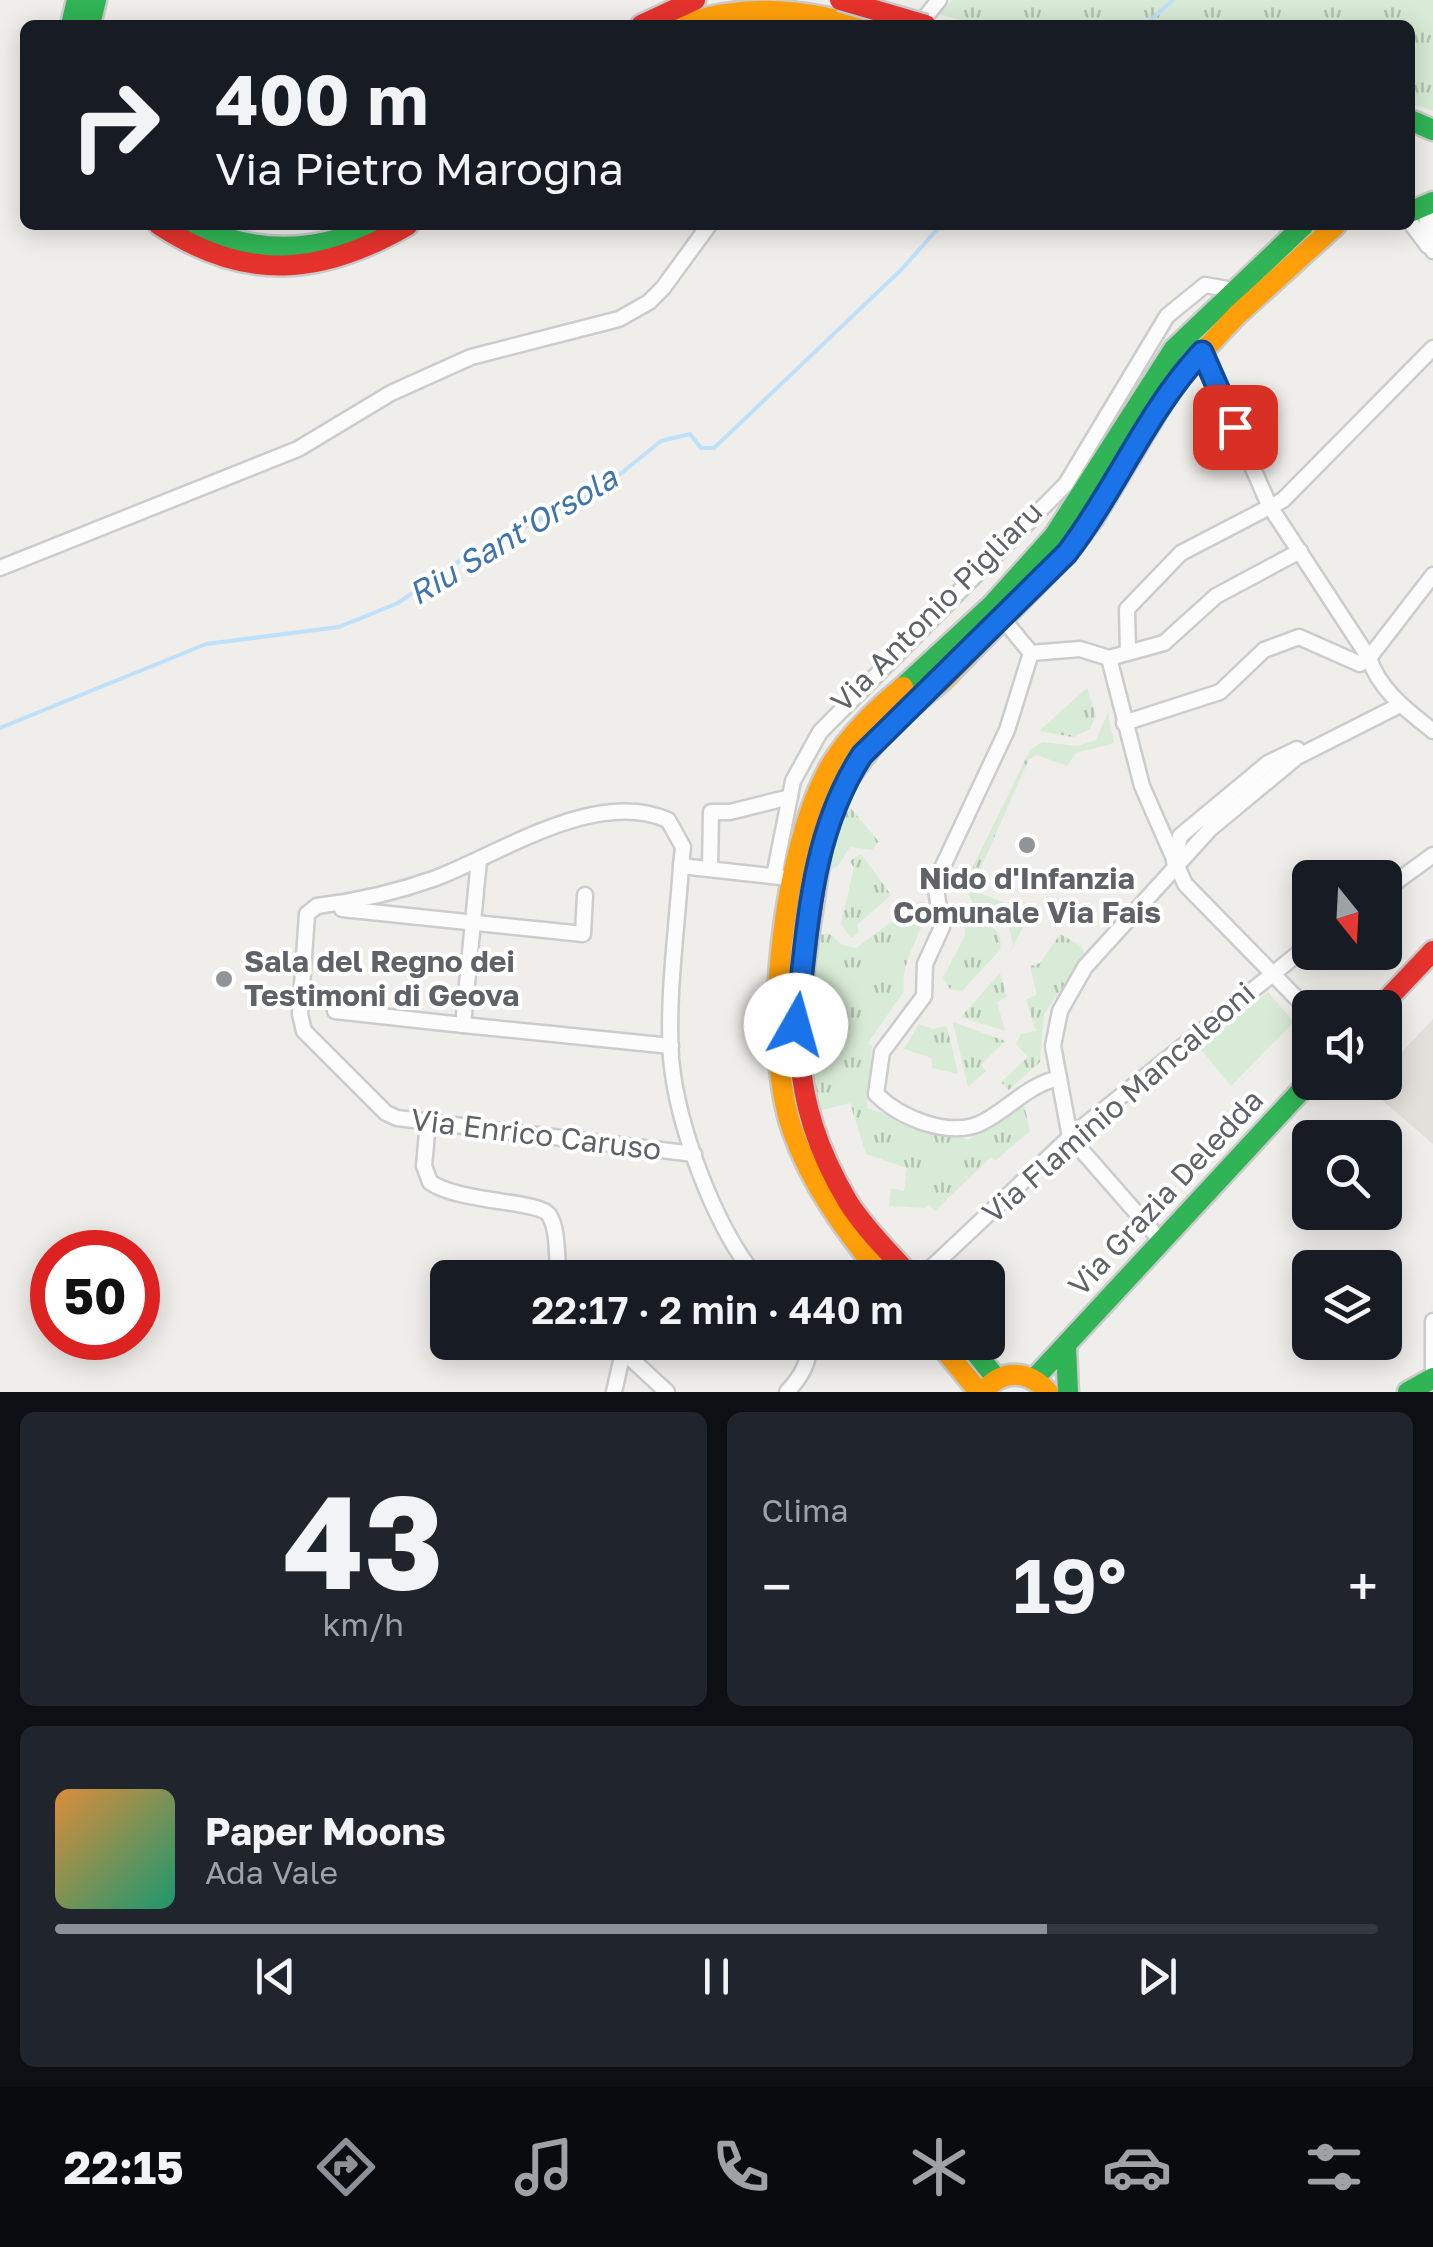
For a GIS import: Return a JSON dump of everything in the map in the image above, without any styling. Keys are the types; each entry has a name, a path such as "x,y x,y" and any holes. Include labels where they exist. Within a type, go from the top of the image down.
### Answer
{"main road":[{"path":"652,20 696,0"},
{"path":"697,20 757,7 834,8 896,20"},
{"path":"167,230 206,253 264,267 340,260 380,244 401,230"},
{"path":"204,230 238,246 266,249 335,242 363,230"},
{"name":"Via Antonio Pigliaru","path":"869,1260 833,1216 801,1156 785,1104 775,1024 784,877 804,822 823,777 846,743 874,710 928,666 1052,540 1076,508 1160,368 1296,230"},
{"name":"Via Antonio Pigliaru","path":"897,1260 850,1205 820,1148 805,1098 796,1025 814,876 824,828 842,786 888,725 942,681 1084,531 1176,380 1331,230"},
{"path":"1396,990 1433,951"},
{"name":"Via Grazia Deledda","path":"1044,1387 1066,1346 1293,1100"},
{"path":"1066,1346 1068,1392"},
{"path":"957,1360 986,1387"},
{"path":"974,1360 986,1387"},
{"path":"986,1387 1016,1372 1044,1387"},
{"path":"1408,1392 1433,1377"}],"street":[{"path":"1424,206 1433,252"},
{"path":"1415,229 1433,252"},
{"path":"0,568 298,450 391,393 471,358 619,319 649,302 663,288 706,230"},
{"name":"Via Antonio Pigliaru","path":"784,877 793,782 820,732 1066,484 1167,316 1205,285 1233,290"},
{"path":"1128,652 1127,609 1181,553 1283,500 1433,348"},
{"path":"1202,352 1270,504 1370,658 1375,676 1400,705 1433,731"},
{"path":"1031,653 1080,649 1109,658 1164,643 1216,596 1300,551"},
{"path":"1124,722 1220,692 1264,650 1299,638 1360,664 1370,658 1433,575"},
{"path":"1003,619 1031,653"},
{"path":"1031,653 1006,730 935,883 942,927 925,964 924,996 882,1052 875,1081 876,1094 893,1111 964,1129 983,1122 1036,1083 1059,1078"},
{"path":"1109,658 1142,786 1185,884 1292,994"},
{"path":"1162,1242 1070,1137 1053,1046 1060,1011 1085,967 1174,863 1296,757 1400,705"},
{"path":"710,869 711,812 730,812 790,797"},
{"path":"317,906 382,895 479,860 580,816 603,813 660,817 673,824 683,847 671,1046 694,1154 715,1206 746,1260"},
{"path":"1402,878 1433,855"},
{"path":"462,1025 479,860"},
{"path":"682,866 784,877"},
{"path":"317,906 583,934 585,896"},
{"name":"Via Enrico Caruso","path":"317,906 307,914 300,1014 308,1040 386,1113 428,1122 694,1154"},
{"name":"Via Flaminio Mancaleoni","path":"939,1260 1070,1137 1292,957"},
{"path":"335,1012 671,1046"},
{"path":"428,1122 424,1166 430,1182 465,1198 534,1204 546,1211 557,1260"},
{"path":"1433,1322 1433,1377"},
{"path":"614,1392 617,1360"},
{"path":"632,1360 667,1392"},
{"path":"787,1392 807,1360"}],"shaded area":[{"path":"1433,1019 1433,1144 1382,1100 1402,1100 1402,1052"}],"green space":[{"path":"952,0 1433,0 1433,111 1415,105 1415,20 959,20 939,14"},
{"path":"1087,688 1096,716 1090,729 1073,737 1039,731"},
{"path":"1108,712 1114,743 1076,753 1067,766 1037,755 1029,759 975,881 977,892 1030,913 1009,955 1013,944 1009,926 975,907 964,885 1030,750 1042,742 1078,746 1096,740"},
{"path":"848,805 879,842 872,850 850,847 838,866 826,873 831,843"},
{"path":"861,854 891,895 857,925 859,933 851,938 841,924 854,868 850,861"},
{"path":"920,901 925,902 924,914 906,967 904,991 868,1043 872,1046 867,1108 968,1140 1023,1100 1030,1131 995,1161 991,1157 935,1211 929,1205 889,1206 891,1188 904,1191 907,1168 866,1154 850,1103 818,1111 807,1035 817,936 829,933 842,945 856,948"},
{"path":"963,909 995,929 1001,941 1000,950 962,991 950,989 943,978 965,935"},
{"path":"1060,934 1081,946 1085,955 1044,1014 1040,1062 1009,1090 1001,1082 1028,1057 1016,1044 1021,1034 1036,1031 1026,999 1037,995 1030,966 1040,963"},
{"path":"1000,973 1007,997 997,1002 1005,1031 961,1017"},
{"path":"1268,992 1292,1020 1231,1086 1199,1047"},
{"path":"953,1022 1005,1041 981,1065 986,1071 968,1087"},
{"path":"919,1024 933,1029 947,1026 958,1074 932,1068 932,1058 904,1049"}],"waterway":[{"name":"Riu Sant'Orsola","path":"1151,20 1173,0"},
{"name":"Riu Sant'Orsola","path":"0,728 206,644 339,627 398,603 465,557 603,488 661,441 690,434 701,448 714,448 902,269 937,230"}],"traffic: fast":[{"path":"72,20 77,0"},
{"path":"91,20 96,0"},
{"path":"1415,122 1433,130"},
{"path":"1415,210 1433,202"},
{"path":"204,230 239,241 284,247 329,241 364,230"},
{"path":"903,687 993,604 1054,536 1174,349 1299,230"},
{"path":"1035,1378 1292,1100"},
{"path":"1066,1346 1068,1392"},
{"path":"982,1360 996,1378"},
{"path":"1408,1392 1433,1378"}],"traffic: slow":[{"path":"698,20 748,11 790,12 834,20"},
{"path":"818,870 824,829 842,786 888,725 942,681 1067,553 1093,519 1176,380 1237,315 1330,230"},
{"path":"870,1260 831,1208 792,1129 778,1046 778,996 789,893 814,801 846,743 903,687"},
{"path":"953,1360 979,1392"},
{"path":"983,1392 999,1379 1015,1375 1032,1379 1048,1392"}],"traffic: jam":[{"path":"652,20 695,0"},
{"path":"840,0 909,20"},
{"path":"168,230 222,256 283,266 344,255 399,230"},
{"path":"818,870 801,1000 802,1078 810,1117 825,1158 848,1202 896,1260"},
{"path":"1396,990 1433,951"}],"place":[{"name":"Nido d'Infanzia Comunale Via Fais","path":"1027,845"},
{"name":"Sala del Regno dei Testimoni di Geova","path":"224,979"}],"route":[{"path":"796,1025 814,876 824,828 842,786 862,755 888,725 942,681 1067,553 1093,519 1176,380 1202,352 1235,427"}]}
